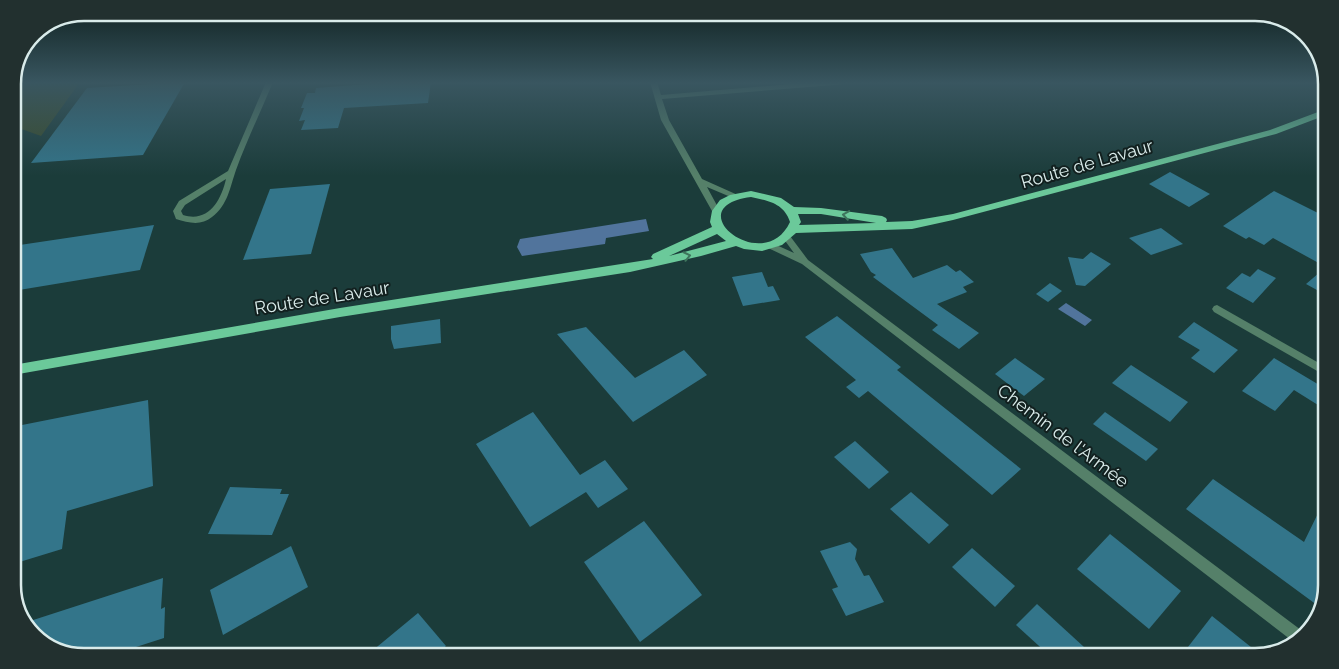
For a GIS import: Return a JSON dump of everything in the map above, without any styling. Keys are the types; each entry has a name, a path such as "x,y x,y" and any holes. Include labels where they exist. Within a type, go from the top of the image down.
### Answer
{"main road":[{"name":"Route de Lavaur","path":"794,229 912,225 1014,202 1186,154 1274,132 1318,116"},
{"path":"751,194 767,196 781,201 791,210 796,219 794,229 786,238 769,246 752,246 736,242 725,236 718,228 715,220 716,211 721,205 736,196 751,194"},
{"name":"Route de Lavaur","path":"791,210 821,211 912,225"},
{"name":"Route de Lavaur","path":"639,266 718,228"},
{"name":"Route de Lavaur","path":"21,369 327,314 639,266 703,252 736,242"}],"street":[{"path":"230,172 182,203 177,211 178,217 195,222 212,214 220,204 230,182 230,172 256,113"},
{"path":"663,113 667,124 716,211"},
{"path":"699,181 736,196"},
{"name":"Chemin de l'Armée","path":"786,238 805,262"},
{"name":"Chemin de l'Armée","path":"769,246 805,262 1294,634"},
{"path":"1217,309 1318,367"}],"green space":[{"path":"21,113 57,113 41,136 21,129"}],"water":[{"path":"646,219 649,231 606,238 605,244 522,256 517,247 520,239"},
{"path":"1066,303 1092,320 1085,326 1058,309"}],"building":[{"path":"68,113 167,113 143,155 31,163"},
{"path":"302,113 342,113 338,128 301,130 305,120 299,121"},
{"path":"1170,172 1210,194 1189,207 1149,184"},
{"path":"330,184 311,254 243,260 270,189"},
{"path":"1274,191 1318,213 1318,263 1273,238 1264,245 1249,237 1246,239 1223,226"},
{"path":"154,225 140,270 21,290 21,245"},
{"path":"1161,228 1183,244 1151,255 1129,238"},
{"path":"892,248 913,278 947,265 956,272 960,270 974,282 963,287 967,292 937,304 979,333 959,349 932,330 938,325 873,277 876,275 871,272 860,254"},
{"path":"1091,252 1111,264 1085,286 1076,285 1068,257 1083,259"},
{"path":"1258,269 1276,278 1253,303 1226,288 1242,273 1250,277"},
{"path":"762,272 768,287 773,286 780,300 743,306 732,277"},
{"path":"1318,274 1318,291 1306,284"},
{"path":"1050,283 1062,291 1048,302 1036,294"},
{"path":"837,316 901,367 897,370 1021,469 992,495 868,391 859,398 846,387 856,380 805,337"},
{"path":"440,319 441,343 394,349 391,339 391,326"},
{"path":"1194,322 1238,350 1214,373 1191,358 1200,350 1178,337"},
{"path":"586,327 635,378 684,350 707,375 633,422 557,334"},
{"path":"1015,358 1045,379 1024,396 995,374"},
{"path":"1274,358 1318,384 1318,405 1294,390 1275,411 1242,391"},
{"path":"1131,365 1188,402 1170,422 1112,383"},
{"path":"148,400 153,486 67,511 62,549 21,562 21,425"},
{"path":"533,412 580,475 605,460 628,489 598,508 586,492 530,527 476,444"},
{"path":"1105,412 1158,449 1146,461 1093,424"},
{"path":"855,441 889,472 869,489 834,457"},
{"path":"1213,479 1304,542 1318,513 1318,585 1315,603 1186,509"},
{"path":"230,487 282,489 280,494 289,494 272,535 208,534"},
{"path":"911,492 949,525 929,544 890,509"},
{"path":"644,521 702,595 640,642 584,562"},
{"path":"1110,534 1181,591 1149,629 1077,569"},
{"path":"850,542 857,549 855,559 864,576 869,575 884,602 846,616 832,589 838,587 820,551"},
{"path":"291,546 308,587 223,635 210,590"},
{"path":"972,548 1015,586 995,607 952,567"},
{"path":"163,578 161,609 165,607 164,638 133,648 84,648 68,646 49,637 32,620"},
{"path":"1037,604 1084,647 1041,648 1016,625"},
{"path":"418,613 446,646 444,648 376,648"},
{"path":"1212,616 1252,648 1187,648"}]}
